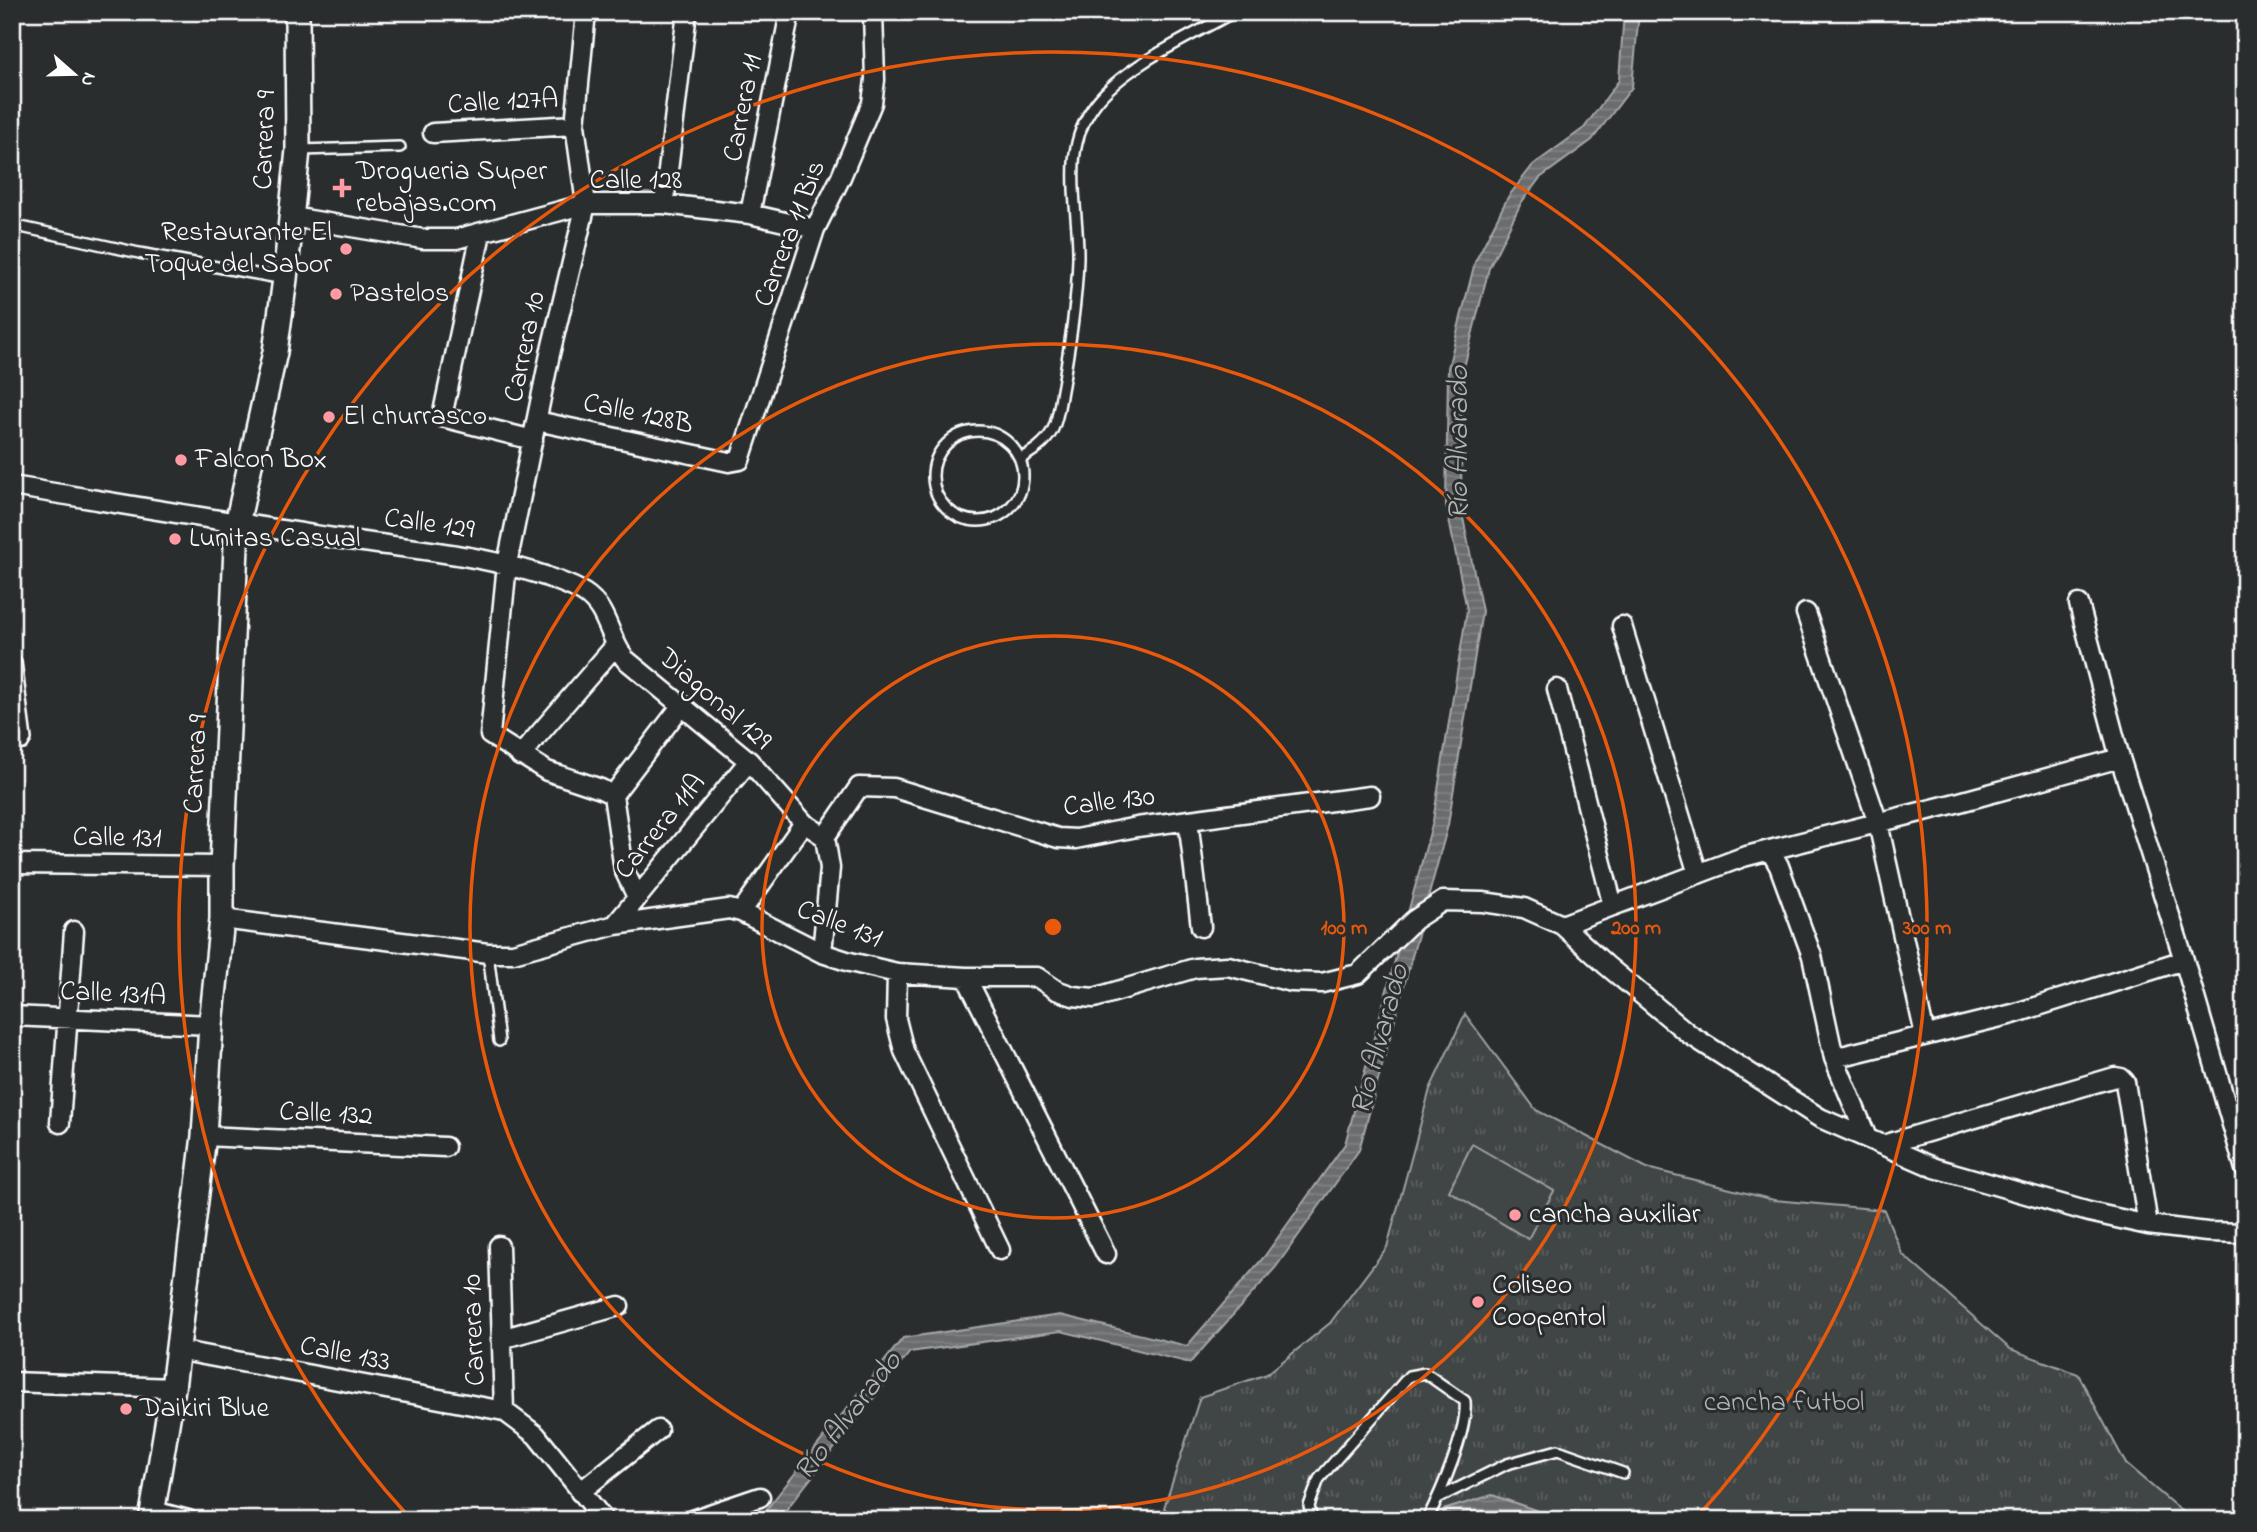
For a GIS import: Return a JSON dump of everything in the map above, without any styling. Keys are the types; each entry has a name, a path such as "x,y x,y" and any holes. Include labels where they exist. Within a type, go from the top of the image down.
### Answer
{"street":[{"name":"Carrera 9","path":"152,1516 173,1388 204,1136 211,1025 222,919 237,524 275,352 285,279 298,150 297,12"},
{"name":"Carrera 10","path":"520,756 490,735 507,564 586,204 575,125 586,12"},
{"path":"664,204 687,12"},
{"name":"Carrera 11","path":"750,214 790,12"},
{"name":"Carrera 11 Bis","path":"729,462 740,460 744,455 815,229 841,177 872,103 875,80 873,12"},
{"name":"Calle 127A","path":"433,133 575,125"},
{"name":"Calle 128","path":"292,217 423,240 456,239 586,204 664,204 750,214 815,229"},
{"path":"481,233 442,417 533,440"},
{"name":"Calle 128B","path":"537,421 729,462"},
{"name":"Calle 129","path":"12,486 237,524 507,564 584,593"},
{"name":"Diagonal 129","path":"584,593 596,603 605,618 615,646 625,659 748,761 804,823 825,837"},
{"path":"2079,604 2120,758 2245,1169"},
{"path":"1806,613 1878,823 1925,1035"},
{"path":"1622,626 1698,874"},
{"path":"613,795 547,771 520,756 615,646"},
{"path":"1557,689 1613,906"},
{"path":"637,897 624,870 613,795 682,705"},
{"path":"1562,925 1770,850 2120,758"},
{"name":"Carrera 11A","path":"615,925 748,761"},
{"name":"Calle 130","path":"825,837 859,787 894,788 1058,838 1076,839 1188,820 1370,796"},
{"path":"1188,820 1201,927"},
{"path":"741,912 804,823"},
{"path":"822,953 830,868 825,837"},
{"path":"1770,850 1779,866 1812,956 1834,1058 1875,1142 2121,1077 2125,1082 2148,1225"},
{"name":"Calle 131","path":"12,864 222,866"},
{"name":"Calle 131","path":"222,919 488,953 513,953 615,925 729,909 741,912 822,953 849,962 897,973 1037,977 1056,990 1073,996 1094,998 1195,968 1228,966 1292,982 1322,983 1358,974 1414,920 1443,901 1483,902 1524,908 1562,925 1689,1034 1821,1118 1935,1168 2089,1212 2148,1225 2245,1233"},
{"path":"61,1124 74,931"},
{"path":"1834,1058 2013,1014 2183,960"},
{"path":"897,973 896,1018 904,1051 1000,1250"},
{"path":"966,977 1106,1254"},
{"name":"Calle 131A","path":"12,1016 211,1025"},
{"name":"Calle 132","path":"204,1136 445,1147"},
{"name":"Carrera 10","path":"499,1246 504,1411"},
{"path":"501,1339 619,1306"},
{"name":"Calle 133","path":"177,1350 504,1411"},
{"path":"12,1382 173,1388"},
{"path":"504,1411 536,1435 604,1520"},
{"path":"580,1492 658,1430"},
{"path":"692,1520 760,1497"},
{"path":"152,1516 188,1520"}],"lane":[{"path":"1020,459 1038,448 1052,431 1059,406 1074,319 1078,256 1071,170 1079,135 1095,104 1120,78 1234,12"},
{"path":"298,150 400,147"},
{"path":"12,225 139,253 285,279"},
{"path":"973,432 996,435 1014,449 1020,459 1023,471 1020,494 1014,504 995,519 984,522 960,518 942,504 936,494 933,482 937,459 943,449 961,435 973,432"},
{"path":"12,741 23,744 26,739 16,662"},
{"path":"488,953 499,1041"},
{"path":"1311,1520 1309,1506 1319,1479 1409,1376 1425,1373 1465,1401 1466,1413 1438,1498 1427,1520"},
{"path":"1438,1498 1507,1464 1558,1450 1623,1473"}],"green space":[{"name":"cancha futbol","path":"1465,1014 1536,1110 1647,1168 1774,1200 1884,1210 1902,1254 2010,1349 2078,1374 2126,1464 2192,1520 1175,1520 1164,1508 1200,1397 1267,1374 1330,1323 1387,1247 1430,1089"},
{"name":"cancha auxiliar","path":"1472,1144 1554,1191 1528,1239 1449,1191"}],"water":[{"name":"Río Alvarado","path":"1624,12 1639,12 1632,87 1592,140 1540,178 1521,203 1489,268 1462,375 1461,508 1482,611 1448,825 1359,1150 1276,1267 1190,1363 1061,1331 910,1352 778,1520 758,1520 903,1338 1060,1315 1187,1346 1264,1257 1345,1144 1433,821 1467,610 1446,505 1448,368 1475,262 1508,197 1533,165 1584,128 1619,80"},
{"path":"1492,1495 1541,1512 1553,1520 1445,1520 1443,1510"}],"place":[{"name":"Drogueria Super rebajas.com","path":"342,188"},
{"name":"Restaurante El Toque del Sabor","path":"346,249"},
{"name":"Pastelos","path":"336,294"},
{"name":"El churrasco","path":"329,417"},
{"name":"Falcon Box","path":"181,460"},
{"name":"Lunitas Casual","path":"175,539"},
{"name":"cancha auxiliar","path":"1515,1215"},
{"name":"Coliseo Coopentol","path":"1478,1302"},
{"name":"Daikiri Blue","path":"126,1409"}]}
